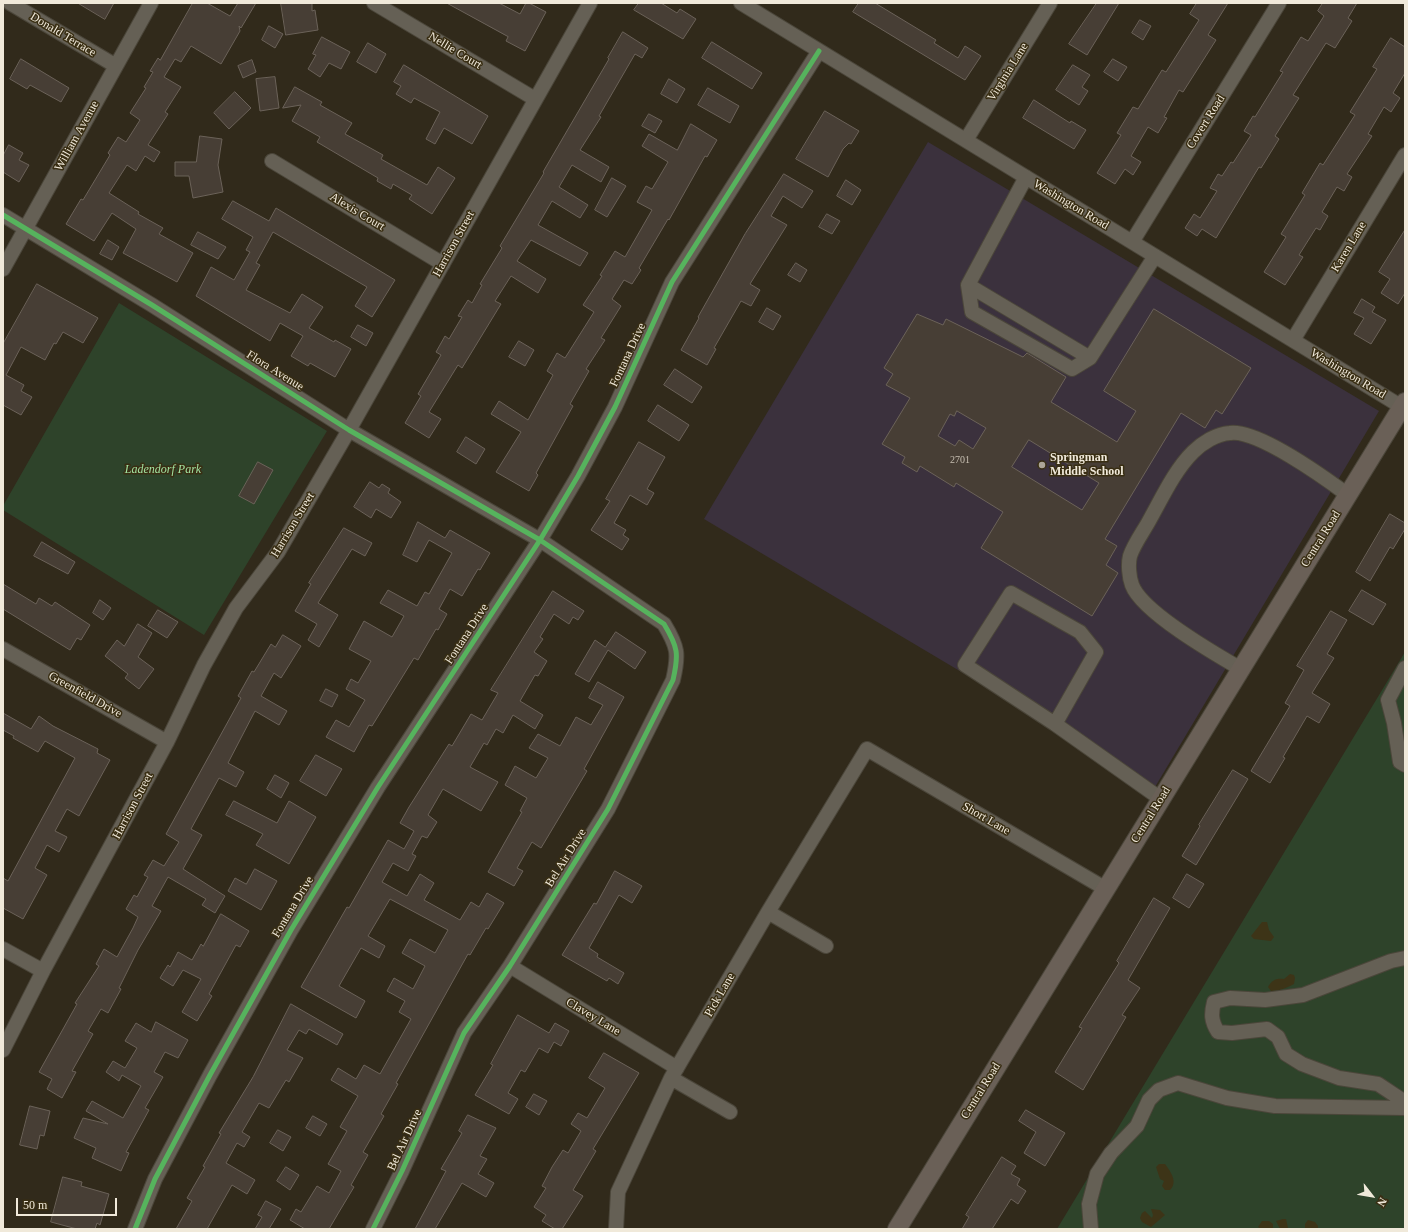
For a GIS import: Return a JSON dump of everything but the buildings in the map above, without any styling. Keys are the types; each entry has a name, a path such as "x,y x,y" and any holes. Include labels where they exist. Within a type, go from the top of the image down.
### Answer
{"main road":[{"name":"Central Road","path":"897,1229 1404,404"}],"street":[{"name":"Donald Terrace","path":"10,3 116,66"},
{"name":"William Avenue","path":"3,269 152,3"},
{"name":"Nellie Court","path":"374,3 535,100"},
{"name":"Harrison Street","path":"3,1050 43,971 168,742 204,664 236,608 278,552 349,430 590,3"},
{"name":"Washington Road","path":"741,3 1293,340 1404,404"},
{"name":"Virginia Lane","path":"966,140 1050,3"},
{"name":"Covert Road","path":"1132,242 1279,3"},
{"name":"Fontana Drive","path":"135,1229 156,1179 210,1075 291,930 378,787 540,540 578,476 615,407 672,282 819,51"},
{"name":"Karen Lane","path":"1293,340 1405,155"},
{"name":"Alexis Court","path":"272,161 443,264"},
{"path":"1026,177 968,285 972,312 1072,369 1090,358 1155,256"},
{"name":"Flora Avenue","path":"3,216 152,305 349,430 540,540"},
{"path":"968,285 1090,358"},
{"path":"1241,669 1196,641 1147,606 1132,586 1129,567 1132,551 1180,468 1199,447 1211,440 1230,432 1240,433 1255,436 1324,478 1348,495"},
{"name":"Bel Air Drive","path":"373,1229 402,1171 464,1033 510,966 608,809 673,680 677,662 675,642 664,624 540,540"},
{"path":"1055,724 1096,652 1080,632 1011,593 965,665 1055,724 1161,798"},
{"name":"Greenfield Drive","path":"3,649 168,742"},
{"path":"1405,668 1388,700 1400,762 1405,765"},
{"name":"Short Lane","path":"867,749 1106,889"},
{"name":"Pick Lane","path":"616,1229 618,1192 674,1073 768,912 867,749"},
{"path":"768,912 826,946"},
{"path":"3,949 43,971"},
{"path":"1405,958 1391,961 1303,995 1265,1000 1230,998 1214,1002 1211,1014 1212,1024 1218,1032 1232,1033 1267,1029 1278,1037 1286,1054 1302,1064 1339,1078 1378,1084 1405,1102"},
{"name":"Clavey Lane","path":"510,966 674,1073"},
{"path":"674,1073 730,1112"},
{"path":"1091,1229 1089,1204 1097,1174 1111,1153 1137,1126 1149,1100 1159,1090 1178,1083 1228,1098 1275,1106 1405,1108"}],"shaded area":[{"name":"Springman Middle School","path":"928,142 1379,411 1155,787 704,519"}],"green space":[{"name":"Ladendorf Park","path":"119,303 327,431 204,635 3,510 3,506"},
{"path":"1405,652 1405,1229 1057,1229"}],"sand":[{"path":"1262,922 1267,922 1269,930 1274,937 1271,941 1254,939 1251,936"},
{"path":"1290,974 1294,975 1294,984 1274,991 1271,991 1268,987 1274,980 1284,979"},
{"path":"1159,1164 1165,1164 1173,1177 1174,1180 1170,1190 1165,1190 1162,1186 1164,1181 1160,1179 1156,1167"},
{"path":"1151,1209 1160,1210 1165,1215 1151,1227 1142,1222 1140,1218 1142,1213 1145,1211 1152,1218 1153,1215"},
{"path":"1286,1219 1288,1228 1291,1229 1280,1229 1276,1221"},
{"path":"1308,1220 1315,1222 1318,1229 1305,1229 1305,1224"},
{"path":"1262,1221 1269,1221 1273,1224 1273,1229 1261,1229 1258,1227"}],"cycle path":[{"path":"135,1229 155,1179 210,1075 291,930 378,787 540,540 578,476 615,407 672,282 819,51"},
{"path":"3,215 152,305 349,430 540,540 664,624 675,645 676,664 673,680 608,809 510,966 464,1033 402,1171 373,1229"}],"place":[{"name":"Springman Middle School","path":"1042,465"}]}
